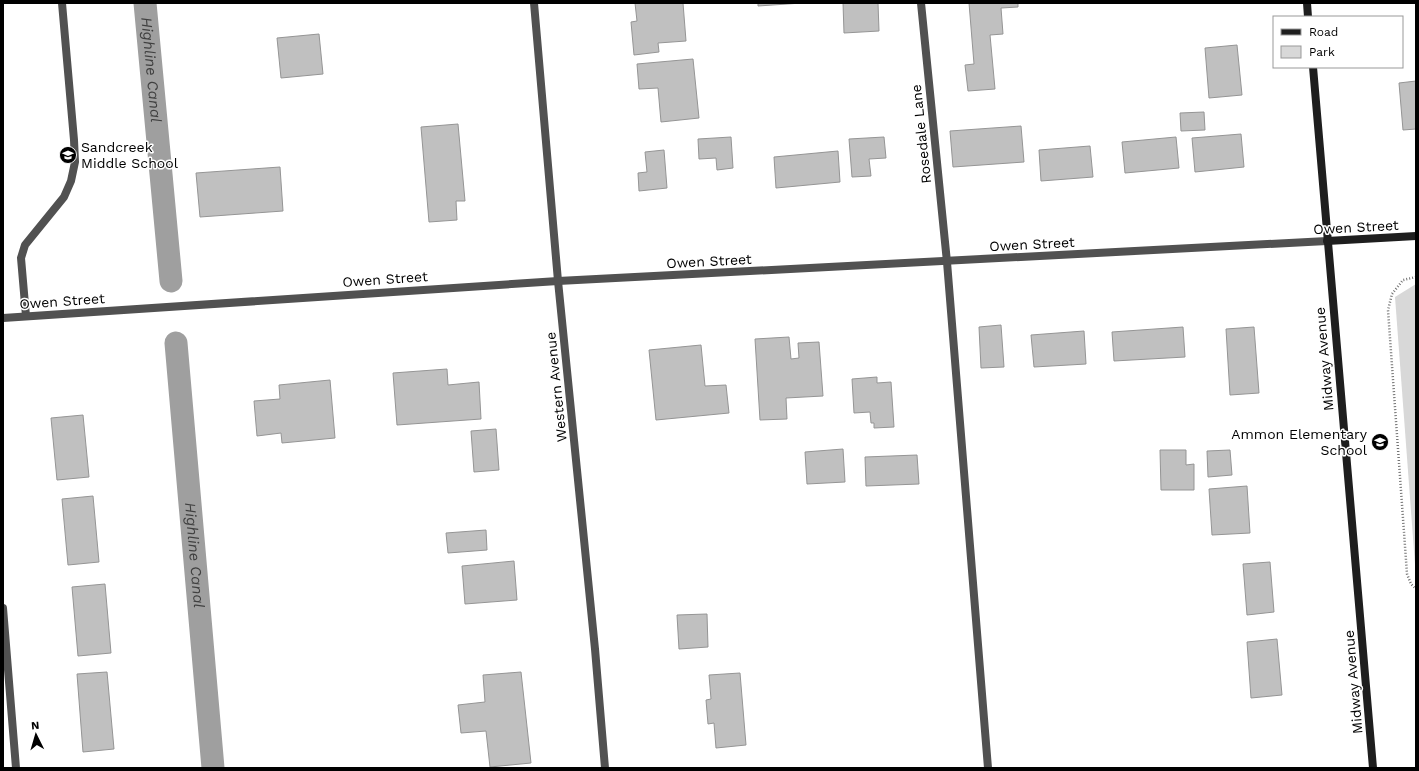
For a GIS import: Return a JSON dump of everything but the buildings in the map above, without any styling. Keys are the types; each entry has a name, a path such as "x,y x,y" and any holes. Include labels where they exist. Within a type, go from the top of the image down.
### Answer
{"street":[{"path":"26,316 21,258 25,245 64,197 71,181 75,162 62,3"},
{"name":"Western Avenue","path":"534,3 558,281 595,649 605,768"},
{"name":"Rosedale Lane","path":"921,3 947,262 988,768"},
{"path":"1307,3 1308,16"},
{"name":"Midway Avenue","path":"1312,68 1373,768"},
{"name":"Owen Street","path":"3,318 558,281 947,262 1416,236"},
{"path":"3,608 16,768"}],"path":[{"path":"1416,276 1403,280 1392,294 1388,310 1407,574 1411,584 1416,589"}],"green space":[{"path":"1416,284 1416,578 1395,297"}],"waterway":[{"name":"Highline Canal","path":"145,3 171,281"},
{"name":"Highline Canal","path":"176,343 213,768"}],"place":[{"name":"Sandcreek Middle School","path":"68,155"},
{"name":"Ammon Elementary School","path":"1380,442"}]}
